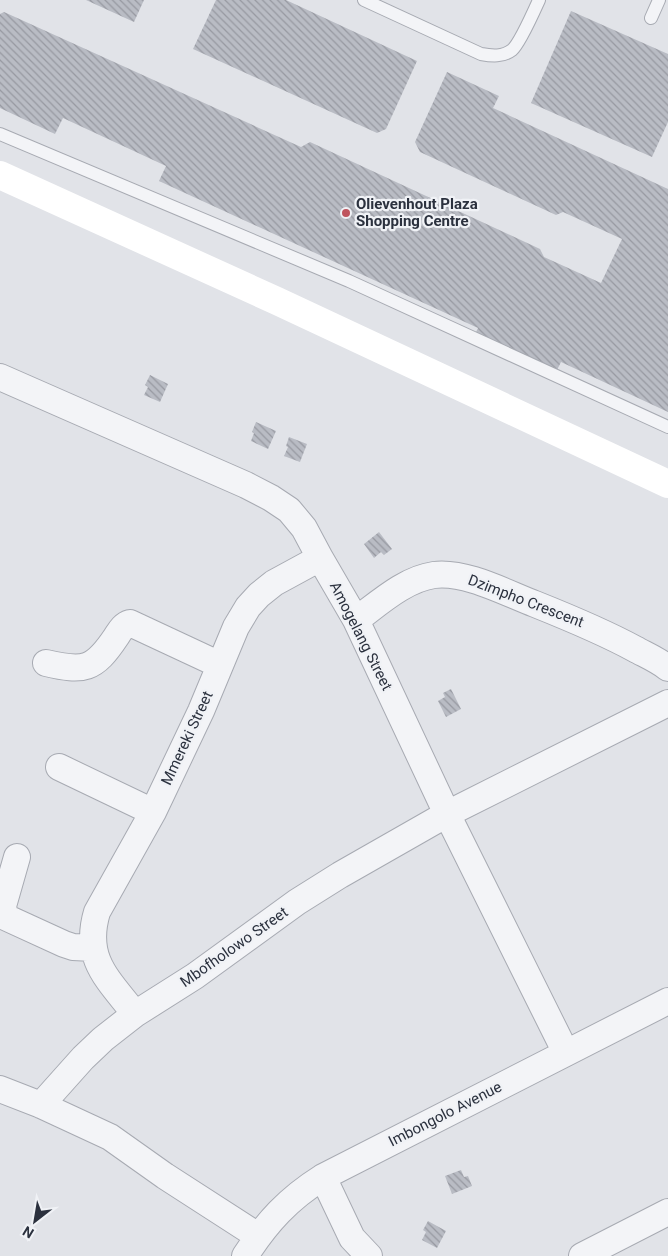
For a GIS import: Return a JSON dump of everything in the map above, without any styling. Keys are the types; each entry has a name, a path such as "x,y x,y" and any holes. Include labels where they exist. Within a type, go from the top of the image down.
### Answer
{"street":[{"path":"0,175 668,484"},
{"name":"Amogelang Street","path":"0,377 246,485 289,510 304,528 356,620 447,814 566,1053"},
{"name":"Mmereki Street","path":"134,1014 102,971 93,948 93,924 97,912 153,812 236,627 248,607 258,595 274,583 320,558"},
{"name":"Dzimpho Crescent","path":"356,620 400,589 418,580 433,575 450,575 469,579 591,626 668,668"},
{"path":"46,663 77,669 88,666 104,654 124,626 130,624 220,665"},
{"path":"447,814 668,704"},
{"path":"59,767 153,812"},
{"name":"Mbofholowo Street","path":"41,1104 83,1058 134,1014 195,976 297,902 340,875 447,814"},
{"path":"17,857 3,906 5,917 64,944 73,947 93,948"},
{"name":"Imbongolo Avenue","path":"251,1246 287,1202 322,1177 668,1001"},
{"path":"0,1089 41,1104 110,1137 165,1176 251,1246"},
{"path":"322,1177 352,1238 369,1256"},
{"path":"582,1256 668,1212"}],"lane":[{"path":"364,0 481,54 494,56 504,54 513,49 540,0"},
{"path":"651,18 659,0"},
{"path":"0,134 349,281 668,427"}],"building":[{"path":"86,0 144,0 134,22"},
{"path":"216,0 286,0 417,61 386,129 377,133 193,49"},
{"path":"571,11 668,54 668,122 652,157 531,103"},
{"name":"Olievenhout Plaza Shopping Centre","path":"4,12 301,147 310,142 540,249 544,257 601,283 622,239 563,212 556,215 420,152 415,142 447,72 499,96 493,108 668,189 668,412 561,362 556,372 475,334 478,328 159,181 166,166 63,118 55,134 0,108 0,14"},
{"path":"150,375 168,384 160,402 144,395 148,387 145,385"},
{"path":"256,422 276,431 268,449 251,441"},
{"path":"289,437 307,444 300,462 284,456 288,447 286,446"},
{"path":"379,532 392,549 384,555 381,552 374,558 364,544"},
{"path":"451,689 461,709 446,717 438,701 445,697 443,693"},
{"path":"461,1170 464,1177 468,1176 472,1186 452,1194 445,1176"},
{"path":"428,1221 446,1231 437,1248 422,1240 426,1232 423,1230"}],"place":[{"name":"Olievenhout Plaza Shopping Centre","path":"346,213"}]}
